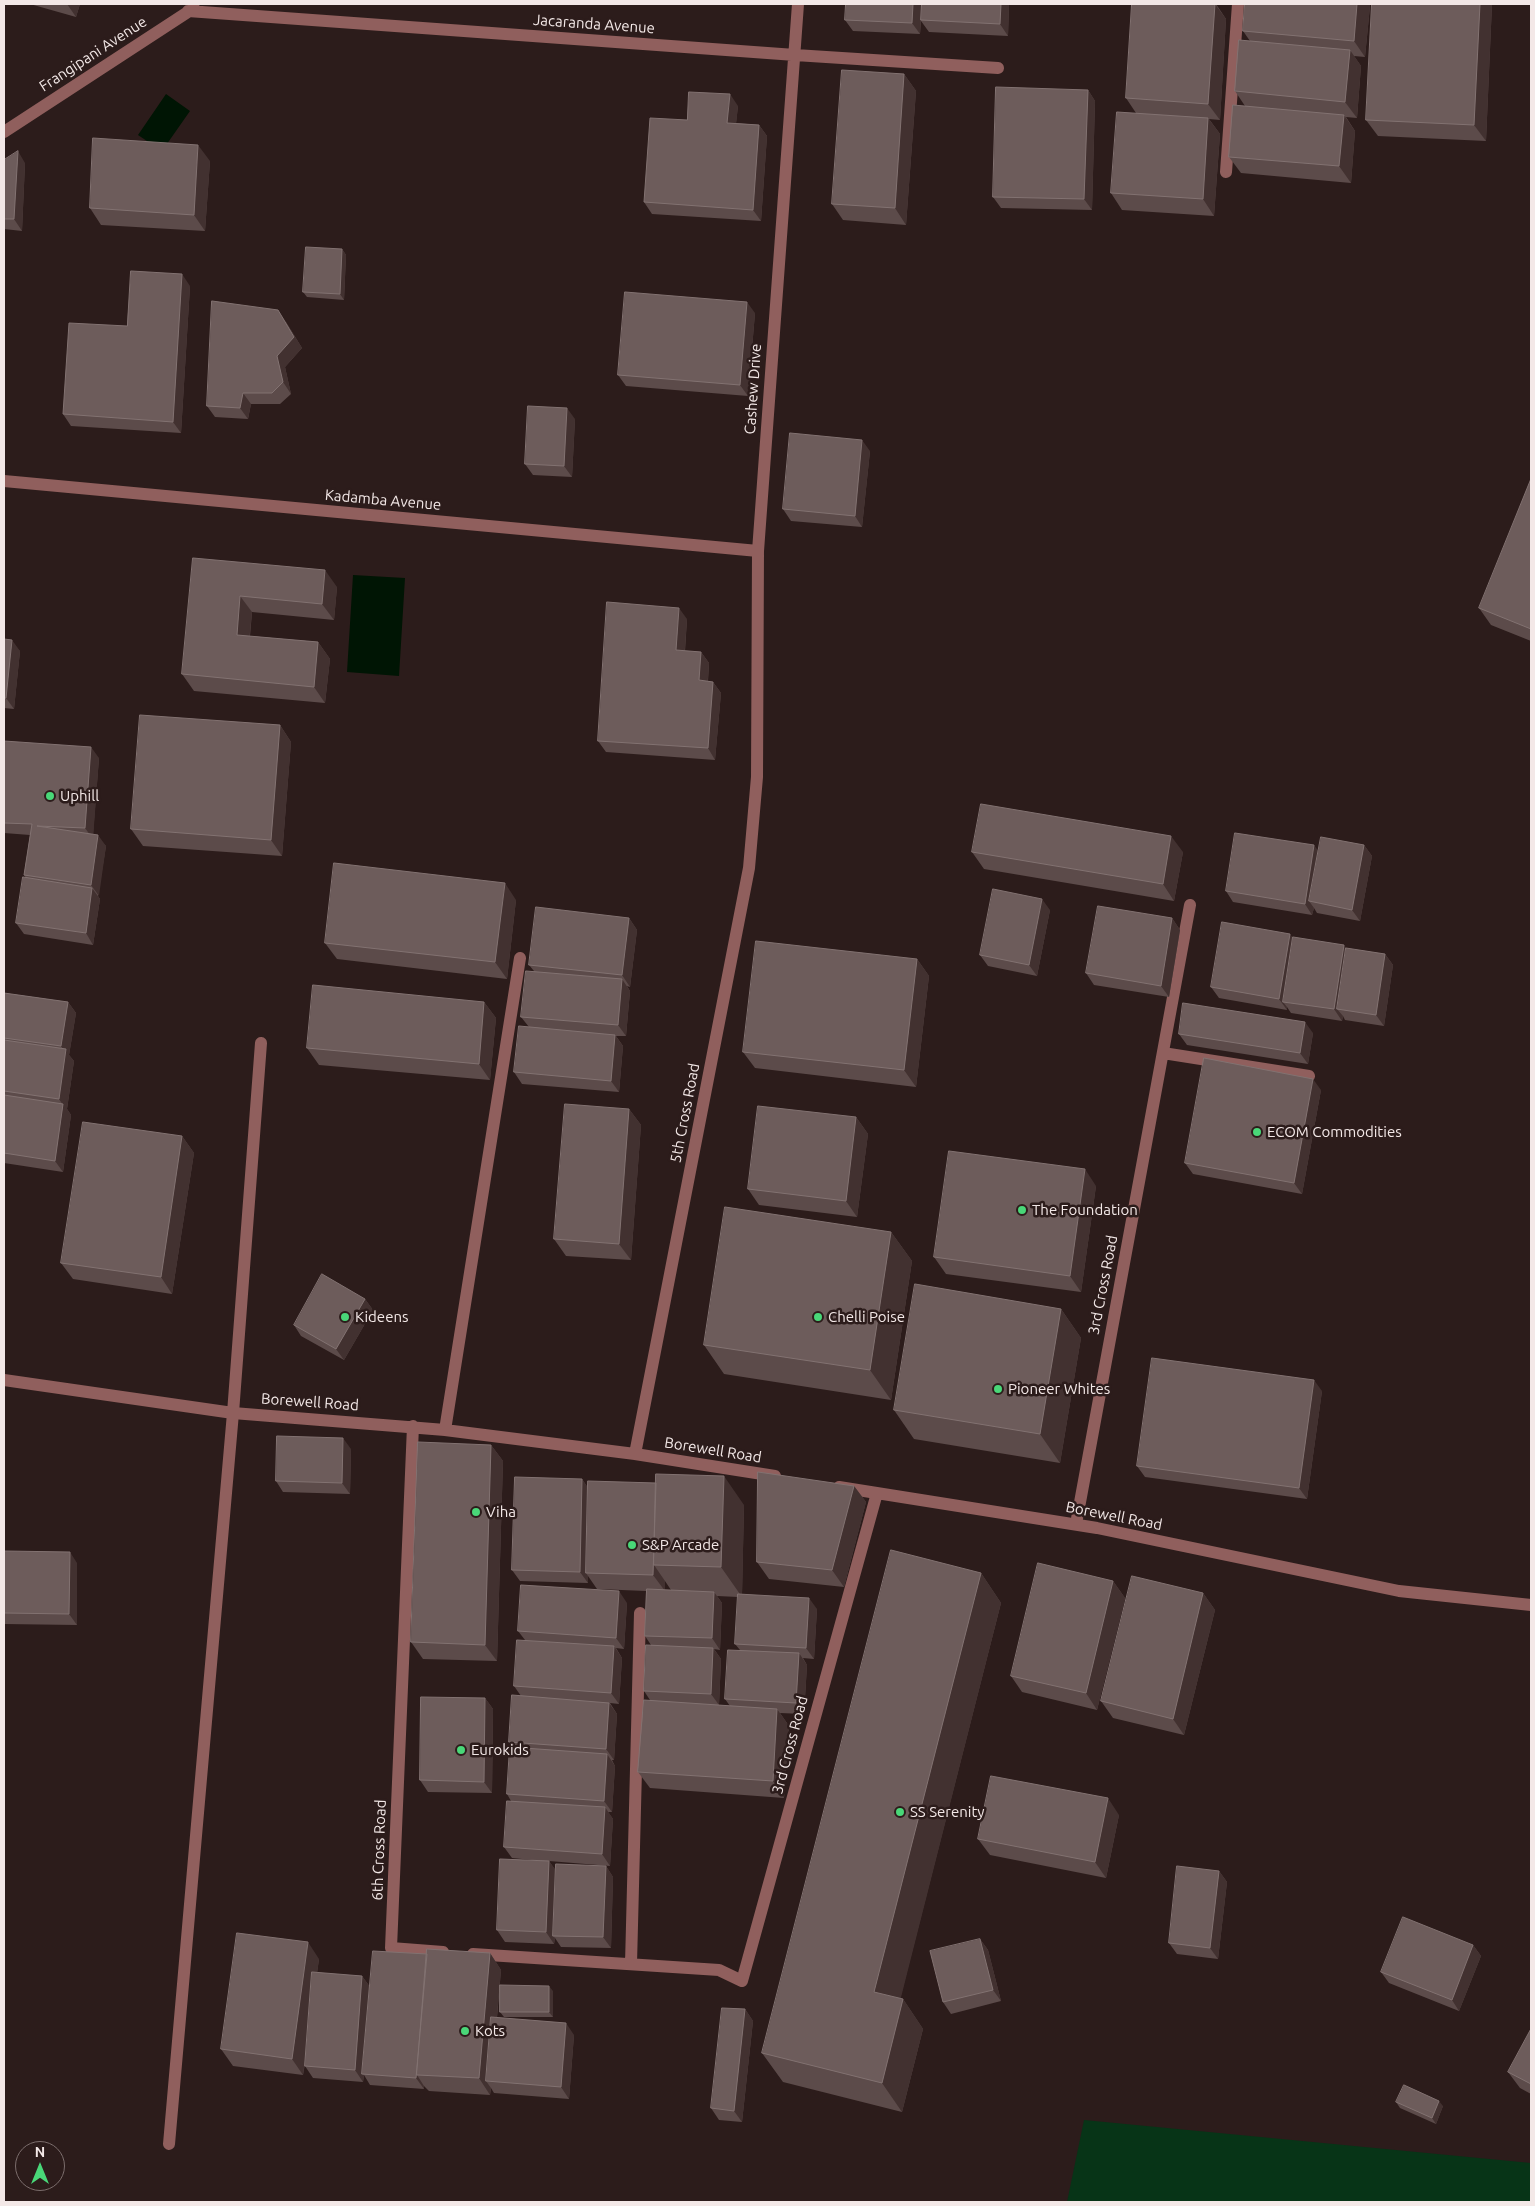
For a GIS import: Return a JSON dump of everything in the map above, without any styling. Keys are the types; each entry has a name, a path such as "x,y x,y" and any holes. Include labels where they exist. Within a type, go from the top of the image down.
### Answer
{"street":[{"name":"Frangipani Avenue","path":"4,132 201,4"},
{"name":"Cashew Drive","path":"756,776 758,551 798,4"},
{"path":"1226,172 1238,4"},
{"name":"Jacaranda Avenue","path":"188,11 998,68"},
{"name":"Kadamba Avenue","path":"4,481 758,551"},
{"name":"5th Cross Road","path":"635,1454 750,868 756,776"},
{"name":"3rd Cross Road","path":"1076,1524 1190,905"},
{"path":"445,1430 520,958"},
{"path":"169,2144 233,1413 261,1043"},
{"path":"1163,1053 1309,1076"},
{"name":"Borewell Road","path":"4,1380 233,1413 445,1430 635,1454 790,1479"},
{"name":"6th Cross Road","path":"413,1426 391,1948 719,1970"},
{"name":"Borewell Road","path":"828,1485 1076,1524 1399,1591 1531,1605"},
{"name":"3rd Cross Road","path":"719,1970 742,1981 877,1493"},
{"path":"631,1964 640,1613"}],"green space":[{"path":"1084,2120 1531,2163 1531,2202 1067,2202"}],"shaded area":[{"path":"166,94 190,111 162,151 138,135"},
{"path":"353,575 405,578 399,676 347,672"}],"building":[{"path":"846,4 913,4 912,23 845,20"},
{"path":"922,4 1001,4 1000,24 921,20"},
{"path":"1132,4 1215,4 1208,104 1126,98"},
{"path":"1245,4 1357,4 1354,41 1243,31"},
{"path":"1372,4 1480,4 1474,125 1366,120"},
{"path":"1239,40 1350,50 1345,102 1235,91"},
{"path":"842,70 904,74 895,208 832,204"},
{"path":"996,87 1088,90 1084,199 993,197"},
{"path":"689,92 730,94 727,123 759,125 753,210 644,202 650,118 687,120"},
{"path":"1233,105 1344,115 1339,166 1229,157"},
{"path":"1117,112 1208,118 1203,199 1111,193"},
{"path":"93,138 198,145 194,215 90,208"},
{"path":"18,151 14,219 4,219 4,160"},
{"path":"306,247 342,249 340,294 303,292"},
{"path":"131,271 182,274 173,422 63,414 69,323 127,326"},
{"path":"625,292 747,302 740,385 618,375"},
{"path":"212,301 278,310 294,337 277,356 283,382 272,393 243,393 240,408 207,406"},
{"path":"528,406 567,408 564,466 525,464"},
{"path":"790,433 862,440 855,516 783,509"},
{"path":"1531,479 1531,629 1479,608"},
{"path":"193,558 325,570 322,604 240,596 237,635 318,642 314,687 182,674"},
{"path":"607,602 679,608 676,650 701,652 699,680 713,682 708,748 598,741"},
{"path":"4,639 12,640 6,698 4,698"},
{"path":"140,715 280,725 271,840 131,829"},
{"name":"Uphill","path":"4,741 91,747 85,828 37,826 98,835 91,885 24,875 32,824 4,823"},
{"path":"981,804 1171,836 1163,884 972,852"},
{"path":"1235,833 1314,845 1305,904 1226,891"},
{"path":"1321,837 1364,845 1352,910 1309,901"},
{"path":"334,863 505,883 495,962 325,943"},
{"path":"23,877 92,888 86,933 16,923"},
{"path":"993,889 1042,899 1029,965 980,955"},
{"path":"1098,906 1172,918 1161,986 1086,973"},
{"path":"536,907 629,918 622,975 529,965"},
{"path":"1222,922 1290,934 1279,999 1211,987"},
{"path":"1293,937 1344,945 1334,1009 1283,1002"},
{"path":"756,941 917,959 904,1070 743,1052"},
{"path":"1346,948 1385,954 1376,1015 1337,1009"},
{"path":"526,971 622,979 618,1025 521,1017"},
{"path":"313,985 484,1002 479,1064 307,1048"},
{"path":"4,993 68,1002 61,1046 4,1038"},
{"path":"1183,1003 1305,1022 1300,1053 1179,1034"},
{"path":"519,1026 615,1035 611,1081 514,1072"},
{"path":"4,1040 66,1049 59,1099 4,1091"},
{"name":"ECOM Commodities","path":"1204,1058 1313,1079 1294,1183 1185,1163"},
{"path":"4,1095 63,1104 55,1161 4,1153"},
{"path":"565,1104 629,1109 619,1244 554,1239"},
{"path":"758,1106 856,1117 846,1201 748,1189"},
{"path":"83,1122 182,1136 161,1277 61,1263"},
{"path":"949,1151 1085,1169 1070,1276 934,1257"},
{"name":"Chelli Poise","path":"725,1207 891,1232 870,1370 704,1345"},
{"path":"322,1274 365,1299 336,1349 294,1325"},
{"name":"Pioneer Whites","path":"915,1284 1061,1309 1040,1434 894,1410"},
{"path":"1152,1358 1314,1380 1299,1488 1137,1466"},
{"path":"277,1436 343,1438 342,1483 276,1481"},
{"path":"418,1442 491,1445 485,1645 411,1642"},
{"path":"758,1472 854,1486 832,1570 757,1562"},
{"path":"656,1474 724,1476 721,1567 654,1565"},
{"path":"515,1477 582,1479 580,1572 512,1570"},
{"name":"S&P Arcade","path":"588,1481 656,1483 653,1575 586,1573"},
{"name":"SS Serenity","path":"891,1550 981,1573 874,1992 903,1999 882,2083 762,2053"},
{"path":"4,1551 70,1552 69,1614 4,1613"},
{"path":"1038,1563 1113,1581 1086,1693 1011,1676"},
{"path":"1132,1576 1203,1593 1173,1719 1101,1701"},
{"path":"521,1585 619,1591 616,1638 518,1631"},
{"path":"647,1589 714,1592 712,1638 645,1636"},
{"path":"738,1594 809,1598 806,1648 735,1644"},
{"path":"517,1640 614,1646 611,1693 514,1686"},
{"path":"646,1645 713,1648 711,1694 644,1691"},
{"path":"728,1650 799,1653 796,1703 725,1699"},
{"path":"512,1695 609,1703 606,1749 509,1742"},
{"name":"Eurokids","path":"421,1697 485,1698 484,1782 420,1780"},
{"path":"644,1700 777,1709 773,1781 638,1772"},
{"path":"510,1747 607,1754 604,1801 507,1794"},
{"path":"991,1776 1108,1798 1095,1862 978,1839"},
{"path":"507,1801 605,1807 602,1854 504,1847"},
{"path":"500,1859 549,1861 546,1932 497,1930"},
{"path":"556,1864 606,1866 603,1937 553,1936"},
{"path":"1177,1866 1219,1871 1210,1948 1169,1943"},
{"path":"1403,1917 1473,1945 1452,2000 1381,1972"},
{"path":"237,1933 308,1942 292,2059 221,2049"},
{"path":"980,1939 993,1990 943,2002 930,1951"},
{"name":"Kots","path":"427,1949 490,1953 479,2078 417,2075"},
{"path":"373,1951 427,1954 416,2078 362,2074"},
{"path":"312,1972 362,1976 355,2070 305,2066"},
{"path":"500,1985 549,1986 549,2012 500,2012"},
{"path":"722,2008 745,2009 734,2111 711,2108"},
{"path":"491,2017 566,2023 561,2087 486,2081"},
{"path":"1531,2029 1531,2084 1508,2072"},
{"path":"1404,2085 1439,2101 1432,2118 1396,2102"}],"place":[{"name":"Uphill","path":"50,796"},
{"name":"ECOM Commodities","path":"1257,1132"},
{"name":"The Foundation","path":"1022,1210"},
{"name":"Kideens","path":"345,1317"},
{"name":"Chelli Poise","path":"818,1317"},
{"name":"Pioneer Whites","path":"998,1389"},
{"name":"Viha","path":"476,1512"},
{"name":"S&P Arcade","path":"632,1545"},
{"name":"Eurokids","path":"461,1750"},
{"name":"SS Serenity","path":"900,1812"},
{"name":"Kots","path":"465,2031"}]}
